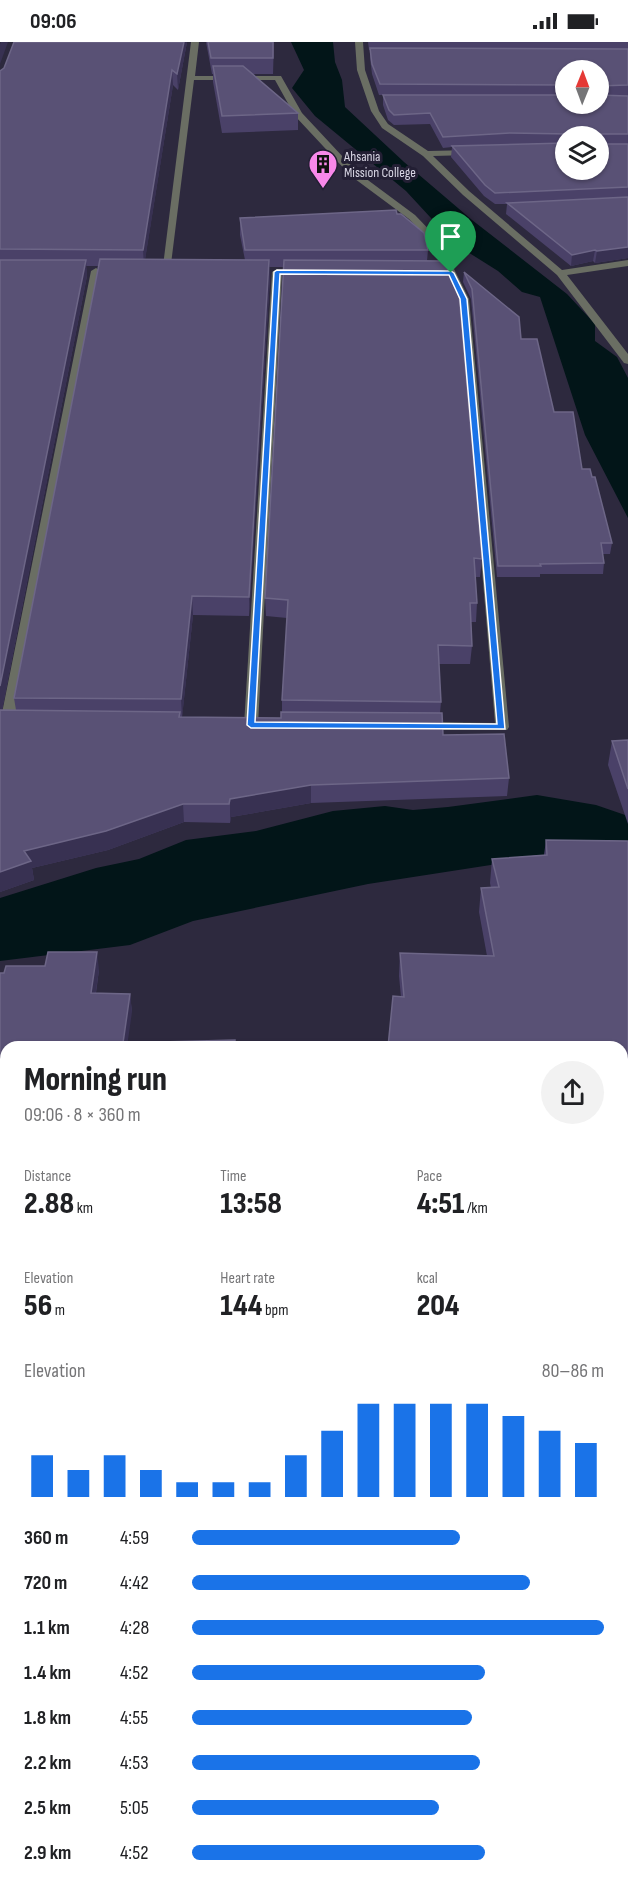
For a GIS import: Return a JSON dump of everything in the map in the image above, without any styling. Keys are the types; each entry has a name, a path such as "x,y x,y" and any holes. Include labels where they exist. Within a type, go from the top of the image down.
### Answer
{"street":[{"path":"165,272 195,42"},
{"path":"359,42 361,70 375,111 385,126 426,154 486,210 560,273 628,361"},
{"path":"361,54 372,54"},
{"path":"190,78 278,78 298,114 354,174 412,217 437,243 446,273 464,299 502,727 406,726"},
{"path":"371,100 383,100"},
{"path":"426,154 477,152"},
{"path":"486,210 497,209"},
{"path":"560,273 628,263"},
{"path":"8,723 97,271"},
{"path":"154,272 176,272"},
{"path":"251,725 277,272"},
{"path":"613,340 628,340"}],"shaded area":[{"path":"291,42 333,42 335,62 342,80 345,107 404,162 472,220 567,294 595,324 595,341 617,357 628,378 628,518 585,435 540,297 522,292 498,271 455,244 406,191 315,116 292,88 304,70"},
{"path":"537,795 596,805 628,816 628,857 548,856 368,884 193,921 130,945 0,961 0,898 96,868 139,859 186,840 256,831 333,811 385,806 413,810"}],"building":[{"path":"14,42 184,42 177,74 172,70 143,250 0,249 0,71 4,68"},
{"path":"208,42 273,42 273,58 211,58"},
{"path":"370,48 628,49 628,85 609,86 609,60 555,60 555,85 380,84 372,64"},
{"path":"213,66 243,66 298,113 222,116"},
{"path":"383,95 555,95 555,114 609,114 609,95 628,96 628,134 609,134 609,126 555,126 555,134 510,133 443,137 430,113 394,115 389,110"},
{"path":"555,143 555,180 609,180 609,144 628,144 628,187 495,193 485,185 452,146"},
{"path":"628,197 628,247 572,255 507,203"},
{"path":"396,210 397,214 401,214 424,233 428,250 245,250 240,218"},
{"path":"100,259 269,260 249,597 192,596 181,699 14,698"},
{"path":"0,260 86,260 0,686"},
{"path":"284,260 448,261 458,283 482,559 474,558 477,603 470,603 472,646 438,645 441,702 282,700 288,600 265,598"},
{"path":"464,272 519,317 521,339 537,339 554,412 573,412 582,469 590,469 592,477 595,477 612,543 601,543 604,563 498,566 472,289"},
{"path":"0,710 180,712 179,717 281,718 281,712 442,713 443,735 504,734 509,778 311,785 230,799 229,804 183,804 106,831 24,851 31,861 0,872"},
{"path":"628,740 628,789 612,741"},
{"path":"546,840 628,841 628,1041 389,1041 393,996 404,997 400,953 494,956 481,888 499,887 492,859 547,855"},
{"path":"48,952 97,952 91,993 130,994 123,1041 0,1041 0,973 4,973 6,966 45,966"}],"place":[{"name":"Ahsania Mission College","path":"323,190"}],"route":[{"path":"277,272 451,273 464,299 502,727 251,725 277,272"}]}
